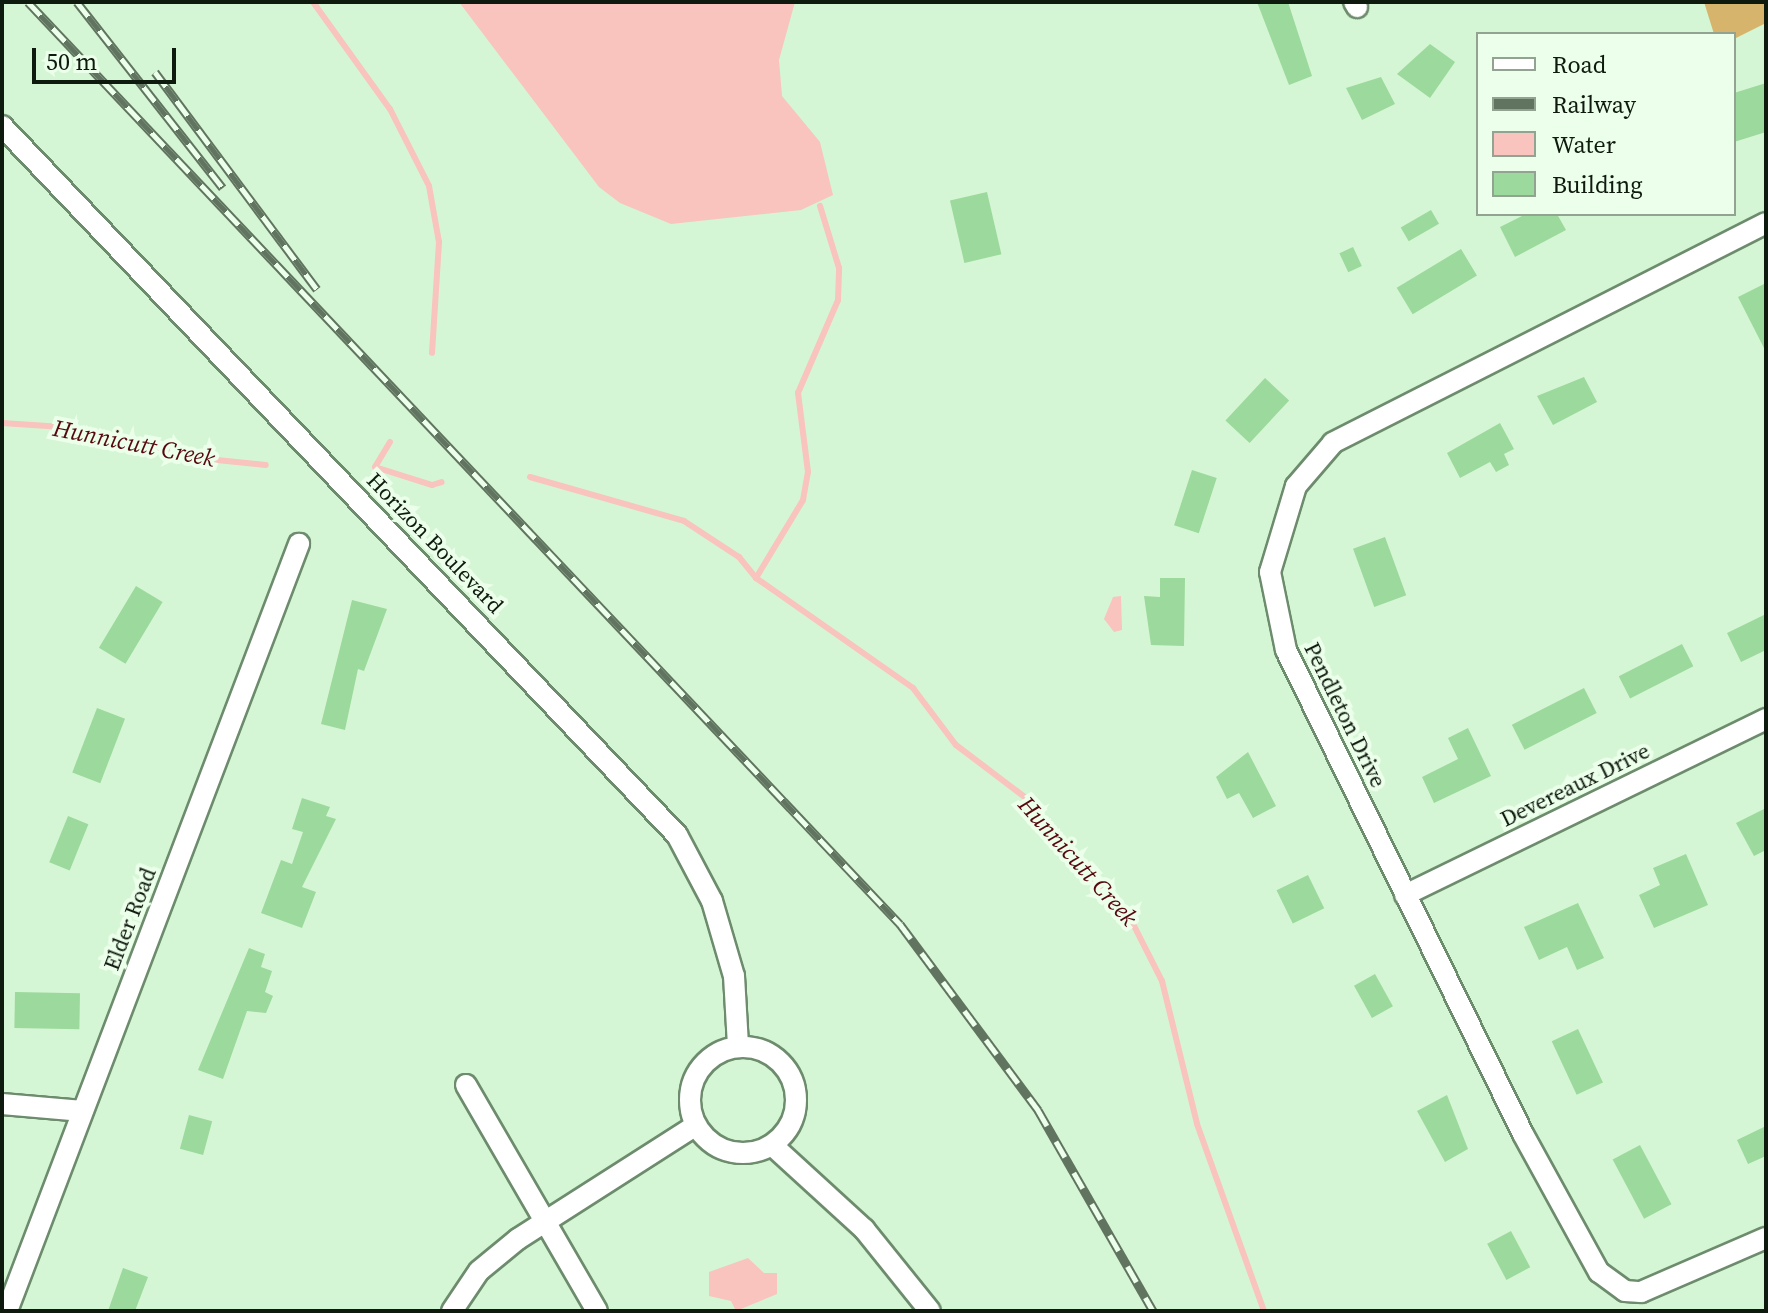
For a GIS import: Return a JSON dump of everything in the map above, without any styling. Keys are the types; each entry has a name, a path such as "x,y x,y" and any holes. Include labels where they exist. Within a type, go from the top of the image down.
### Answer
{"street":[{"name":"Horizon Boulevard","path":"2,126 677,835 712,901 734,976 738,1046"},
{"name":"Pendleton Drive","path":"1766,223 1362,423 1296,486 1273,544 1277,627 1523,1134 1611,1284 1634,1292 1662,1288 1766,1238"},
{"name":"Elder Road","path":"7,1311 299,544"},
{"name":"Devereaux Drive","path":"1405,895 1766,719"},
{"path":"738,1046 772,1055 794,1082 794,1117 772,1145 739,1153 722,1149 696,1125 690,1091 696,1074 721,1051 738,1046"},
{"path":"466,1085 597,1311"},
{"path":"2,1104 83,1111"},
{"path":"452,1311 479,1271 546,1223 696,1125"},
{"path":"772,1145 864,1229 930,1311"}],"shaded area":[{"path":"1704,2 1766,2 1766,23 1736,38 1736,32 1713,32"}],"water":[{"path":"459,2 795,2 779,60 782,96 820,142 833,195 801,210 671,224 620,203 599,187"},
{"path":"1121,596 1122,630 1114,632 1104,619 1113,597"},
{"path":"748,1258 764,1273 777,1273 777,1294 736,1311 731,1301 709,1296 709,1272"}],"building":[{"path":"1257,2 1288,2 1312,76 1289,85"},
{"path":"1430,44 1455,62 1430,98 1397,74"},
{"path":"1381,77 1395,104 1362,120 1346,88"},
{"path":"1766,83 1766,132 1736,141 1736,92"},
{"path":"987,192 1001,254 964,263 950,201"},
{"path":"1431,210 1439,224 1409,241 1401,228"},
{"path":"1522,216 1558,216 1566,230 1515,257 1500,227"},
{"path":"1353,247 1362,266 1348,272 1339,253"},
{"path":"1461,249 1477,276 1413,314 1397,288"},
{"path":"1766,283 1766,352 1738,297"},
{"path":"1584,377 1597,402 1553,425 1537,396"},
{"path":"1265,378 1289,401 1250,443 1225,420"},
{"path":"1500,423 1514,449 1504,454 1509,465 1496,472 1490,462 1460,478 1447,453"},
{"path":"1192,470 1217,478 1199,533 1174,525"},
{"path":"1385,537 1406,595 1374,607 1353,549"},
{"path":"1160,578 1185,578 1184,646 1151,645 1144,596 1160,597"},
{"path":"136,586 163,602 125,664 99,648"},
{"path":"352,600 387,609 364,671 358,669 345,730 321,724"},
{"path":"1766,614 1766,650 1741,662 1727,633"},
{"path":"1682,644 1693,666 1630,699 1619,676"},
{"path":"1584,688 1597,713 1525,750 1512,725"},
{"path":"97,708 125,719 100,783 72,772"},
{"path":"1468,728 1491,776 1434,803 1422,777 1458,759 1448,738"},
{"path":"1248,752 1276,806 1253,818 1239,793 1227,799 1216,777"},
{"path":"302,798 330,807 326,816 336,819 302,887 316,892 302,928 261,913 281,860 292,864 303,832 292,829"},
{"path":"1766,808 1766,850 1754,856 1736,823"},
{"path":"68,816 88,824 70,871 49,862"},
{"path":"1686,854 1708,905 1654,928 1639,895 1660,885 1653,868"},
{"path":"1308,875 1324,908 1293,924 1277,890"},
{"path":"1578,903 1604,958 1577,970 1567,947 1539,960 1524,927"},
{"path":"249,948 265,954 261,967 272,971 265,992 273,996 266,1013 247,1011 223,1079 198,1070"},
{"path":"1375,974 1393,1006 1372,1018 1354,986"},
{"path":"15,992 80,993 79,1029 14,1028"},
{"path":"1578,1029 1603,1082 1577,1095 1552,1041"},
{"path":"1447,1095 1468,1149 1445,1162 1417,1111"},
{"path":"189,1115 212,1121 203,1155 180,1149"},
{"path":"1766,1126 1766,1156 1748,1164 1737,1140"},
{"path":"1640,1145 1671,1204 1644,1219 1613,1160"},
{"path":"1511,1231 1530,1267 1506,1280 1487,1244"},
{"path":"123,1268 148,1277 135,1311 108,1311"}],"waterway":[{"path":"313,2 390,109 429,186 439,242 432,353"},
{"path":"756,578 803,500 808,472 798,393 838,300 839,268 820,206"},
{"name":"Hunnicutt Creek","path":"2,423 63,427 207,459 266,465"},
{"path":"390,442 375,467 432,485 442,482"},
{"name":"Hunnicutt Creek","path":"530,477 684,521 739,557 756,578 913,688 956,745 1030,801 1072,859 1126,910 1162,981 1197,1124 1264,1311"}],"railway":[{"path":"28,2 900,924 1038,1110 1153,1311"},
{"path":"77,2 223,188"},
{"path":"155,72 317,289"}]}
